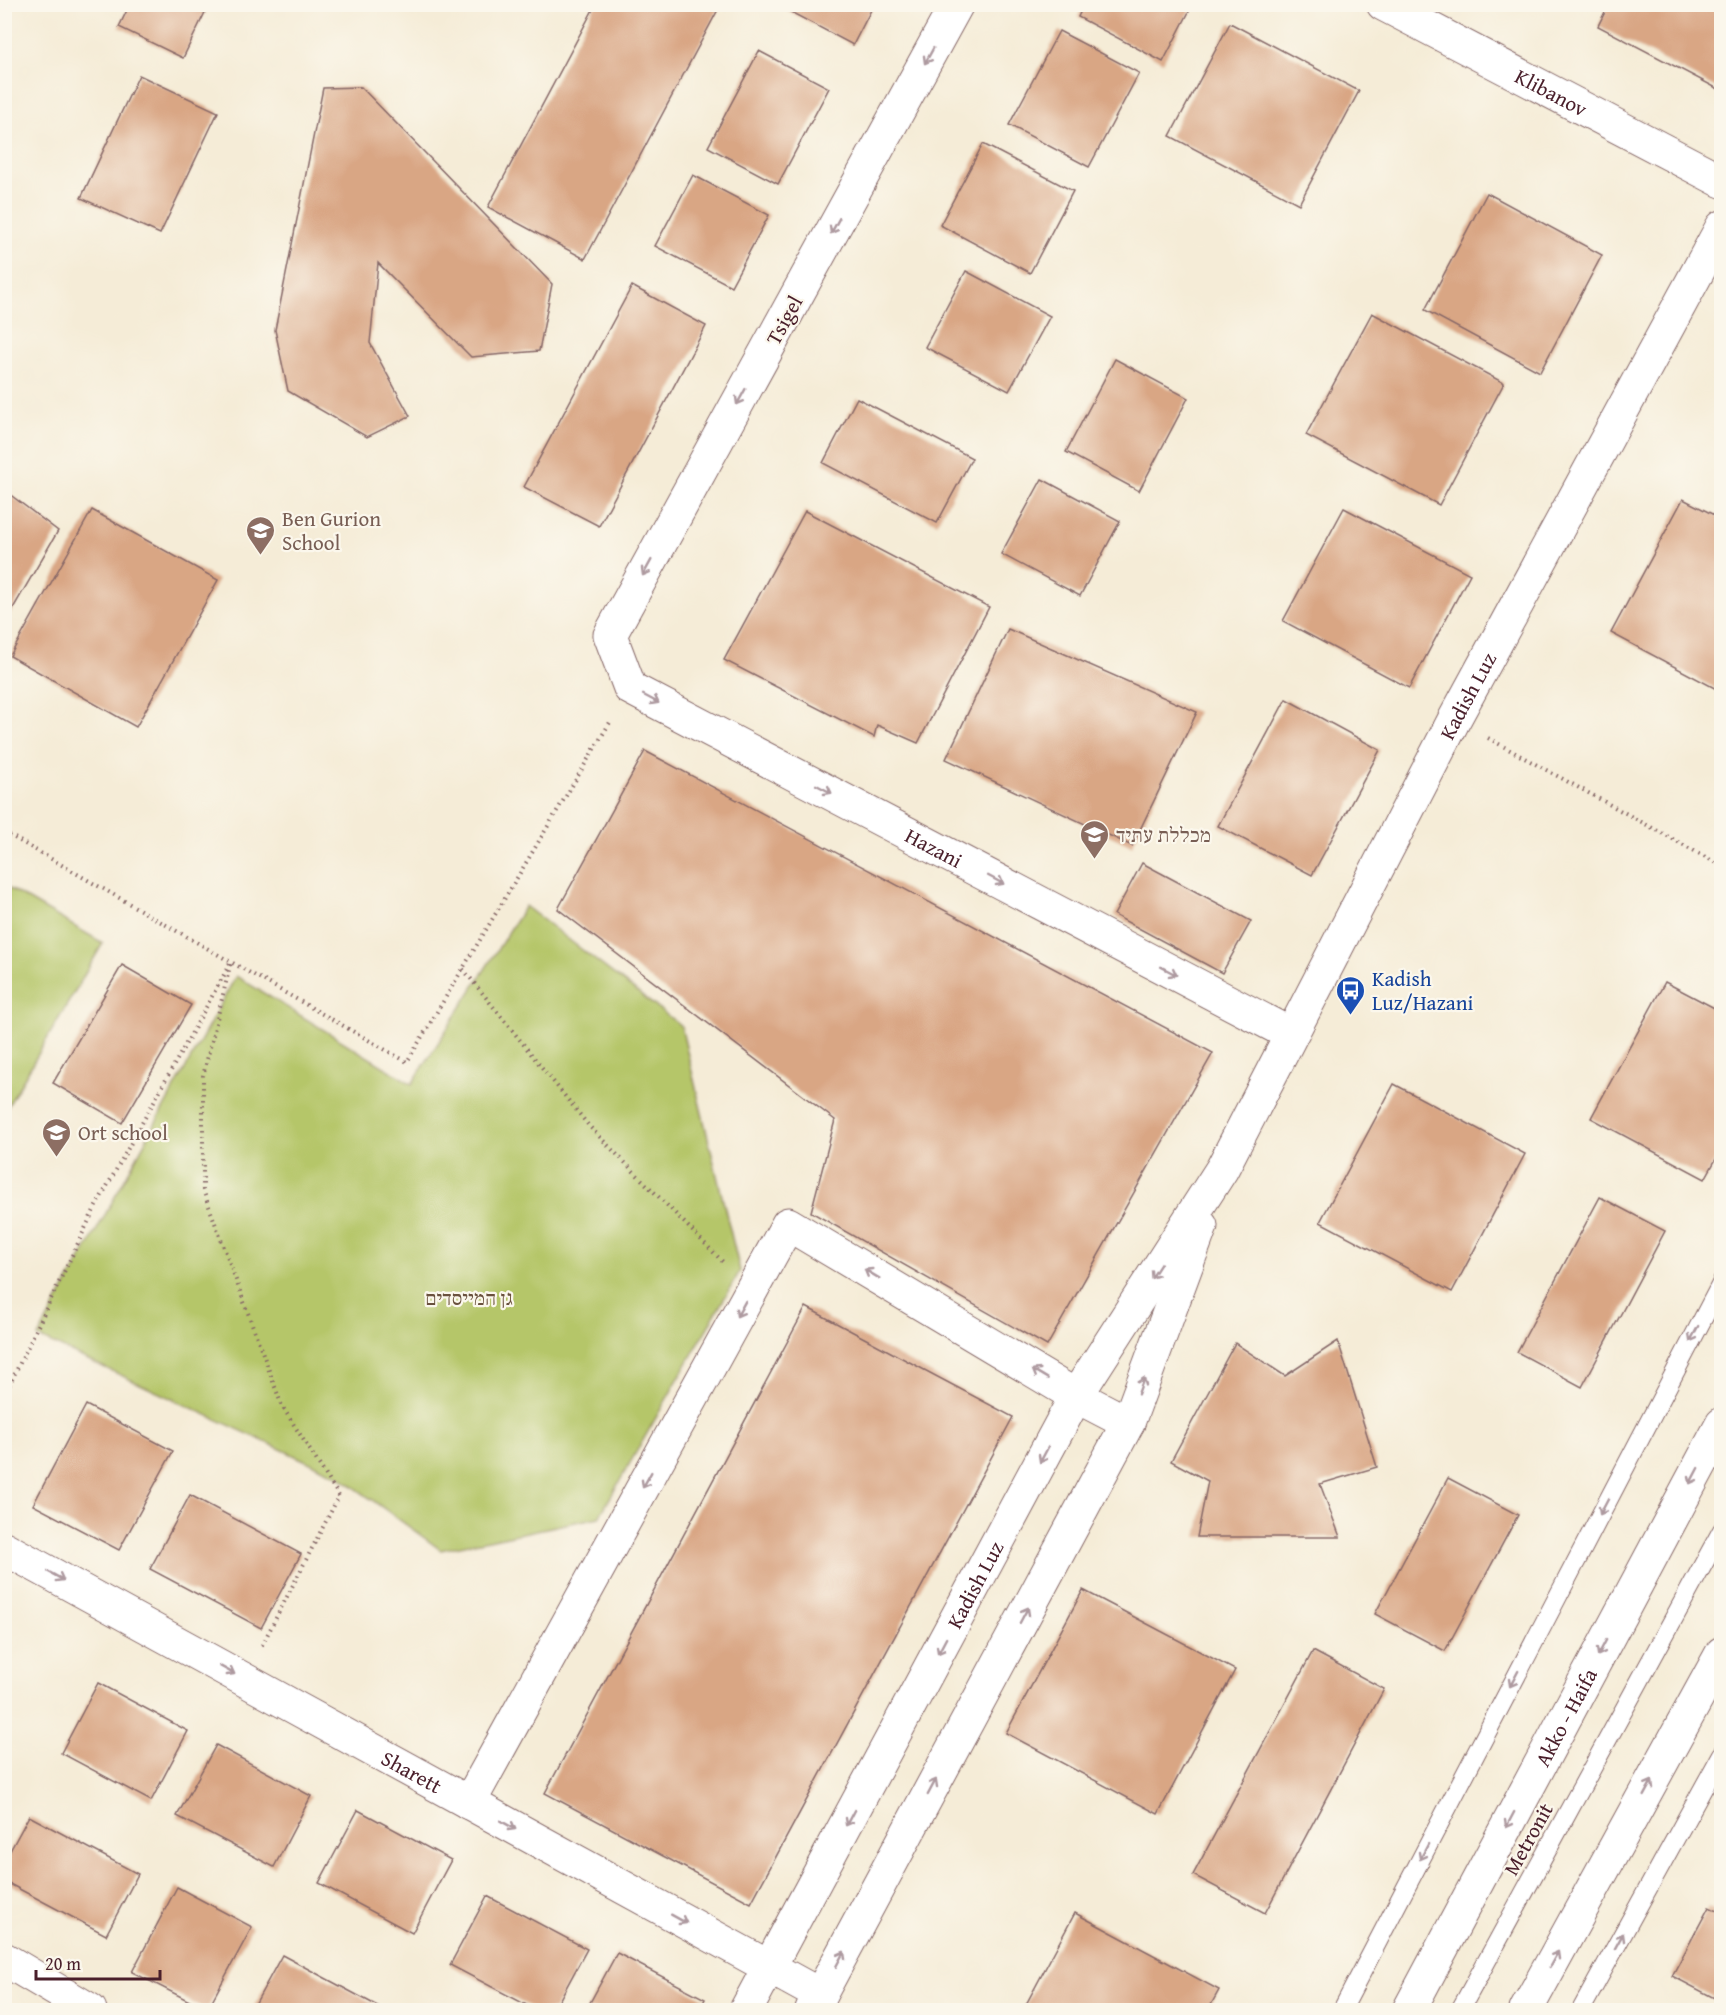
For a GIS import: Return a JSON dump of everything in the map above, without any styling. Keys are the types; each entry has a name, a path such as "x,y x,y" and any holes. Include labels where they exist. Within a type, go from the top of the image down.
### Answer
{"main road":[{"name":"Tsigel","path":"630,688 610,636 957,4"},
{"name":"Klibanov","path":"1383,4 1722,182"},
{"name":"Kadish Luz","path":"746,2010 1076,1396 1222,1169 1454,720 1722,226"},
{"name":"Hazani","path":"630,688 1290,1034"},
{"name":"Kadish Luz","path":"816,2003 1128,1423 1222,1169"},
{"path":"468,1803 788,1224 1076,1396 1128,1423"},
{"name":"Akko - Haifa","path":"1408,2010 1722,1424"},
{"name":"Sharett","path":"4,1548 769,1968 816,2003"},
{"path":"1526,2010 1722,1653"},
{"path":"4,1959 90,2010"}],"lane":[{"path":"1342,2010 1722,1282"},
{"name":"Metronit","path":"1460,2010 1722,1530"},
{"path":"1581,2010 1722,1754"}],"path":[{"path":"4,832 407,1062 630,688"},
{"path":"1454,720 1722,866"},
{"path":"4,1396 95,1208 231,962"},
{"path":"231,962 203,1076 203,1190 282,1406 339,1496 244,1680"},
{"path":"463,969 589,1126 751,1291"}],"green space":[{"path":"5,886 103,943 5,1111"},
{"name":"גן המייסדים","path":"525,906 681,1026 740,1271 599,1517 441,1550 339,1476 38,1337 236,976 412,1084"}],"building":[{"path":"130,4 209,4 183,58 119,27"},
{"path":"596,4 721,4 585,259 488,207"},
{"path":"785,4 874,4 853,45 783,8"},
{"path":"1084,4 1193,4 1163,62 1078,17"},
{"path":"1609,4 1722,4 1722,91 1598,26"},
{"path":"1230,23 1359,91 1299,204 1170,136"},
{"path":"1059,31 1139,73 1089,167 1009,125"},
{"path":"759,51 829,88 778,184 708,147"},
{"path":"139,75 218,112 160,234 81,198"},
{"path":"361,87 552,284 539,351 471,357 378,263 370,343 410,416 367,437 288,391 275,330 323,88"},
{"path":"983,144 1073,191 1030,273 940,225"},
{"path":"693,175 769,215 731,286 655,246"},
{"path":"1487,193 1602,255 1540,372 1425,310"},
{"path":"966,271 1050,316 1009,391 925,347"},
{"path":"632,286 706,326 599,526 524,487"},
{"path":"1372,313 1504,383 1439,505 1306,435"},
{"path":"1115,359 1188,398 1139,491 1066,452"},
{"path":"857,398 972,458 937,523 823,463"},
{"path":"1042,479 1120,521 1080,596 1001,554"},
{"path":"4,490 58,531 4,624"},
{"path":"1683,499 1722,519 1722,692 1611,633"},
{"path":"1344,508 1470,574 1409,688 1283,621"},
{"path":"92,510 218,580 136,727 10,656"},
{"path":"805,511 989,607 918,743 877,725 874,737 724,660"},
{"path":"1008,629 1197,712 1132,846 946,759"},
{"path":"1286,699 1380,750 1312,875 1218,826"},
{"path":"645,751 1213,1053 1047,1346 811,1212 835,1120 558,909"},
{"path":"1142,863 1251,921 1222,973 1114,915"},
{"path":"122,965 191,1005 122,1123 53,1083"},
{"path":"1665,982 1722,1012 1722,1148 1705,1179 1591,1118"},
{"path":"1394,1084 1525,1154 1452,1292 1320,1222"},
{"path":"1600,1197 1665,1231 1582,1387 1517,1352"},
{"path":"806,1307 1013,1417 751,1903 545,1793"},
{"path":"1338,1341 1377,1467 1320,1484 1340,1537 1197,1537 1208,1481 1171,1461 1235,1343 1285,1376"},
{"path":"86,1405 173,1451 119,1550 33,1505"},
{"path":"1448,1478 1518,1515 1445,1651 1375,1614"},
{"path":"190,1495 301,1554 261,1628 150,1569"},
{"path":"1083,1590 1235,1670 1158,1814 1006,1733"},
{"path":"1313,1651 1384,1689 1265,1913 1193,1875"},
{"path":"98,1683 188,1731 151,1801 61,1753"},
{"path":"216,1745 311,1796 274,1867 177,1816"},
{"path":"358,1810 451,1860 412,1933 319,1883"},
{"path":"29,1816 138,1874 106,1935 4,1881 4,1862"},
{"path":"177,1887 252,1927 207,2010 132,1972"},
{"path":"487,1896 587,1949 554,2010 536,2010 450,1965"},
{"path":"1709,1907 1722,1913 1722,2002 1672,1976"},
{"path":"1075,1913 1219,1990 1208,2010 1023,2010"},
{"path":"617,1953 705,1999 699,2010 586,2010"},
{"path":"282,1955 385,2010 252,2010"}],"place":[{"name":"Ben Gurion School","path":"261,556"},
{"name":"מכללת עתיד","path":"1095,860"},
{"name":"Kadish Luz/Hazani","path":"1351,1016"},
{"name":"Ort school","path":"57,1158"}]}
